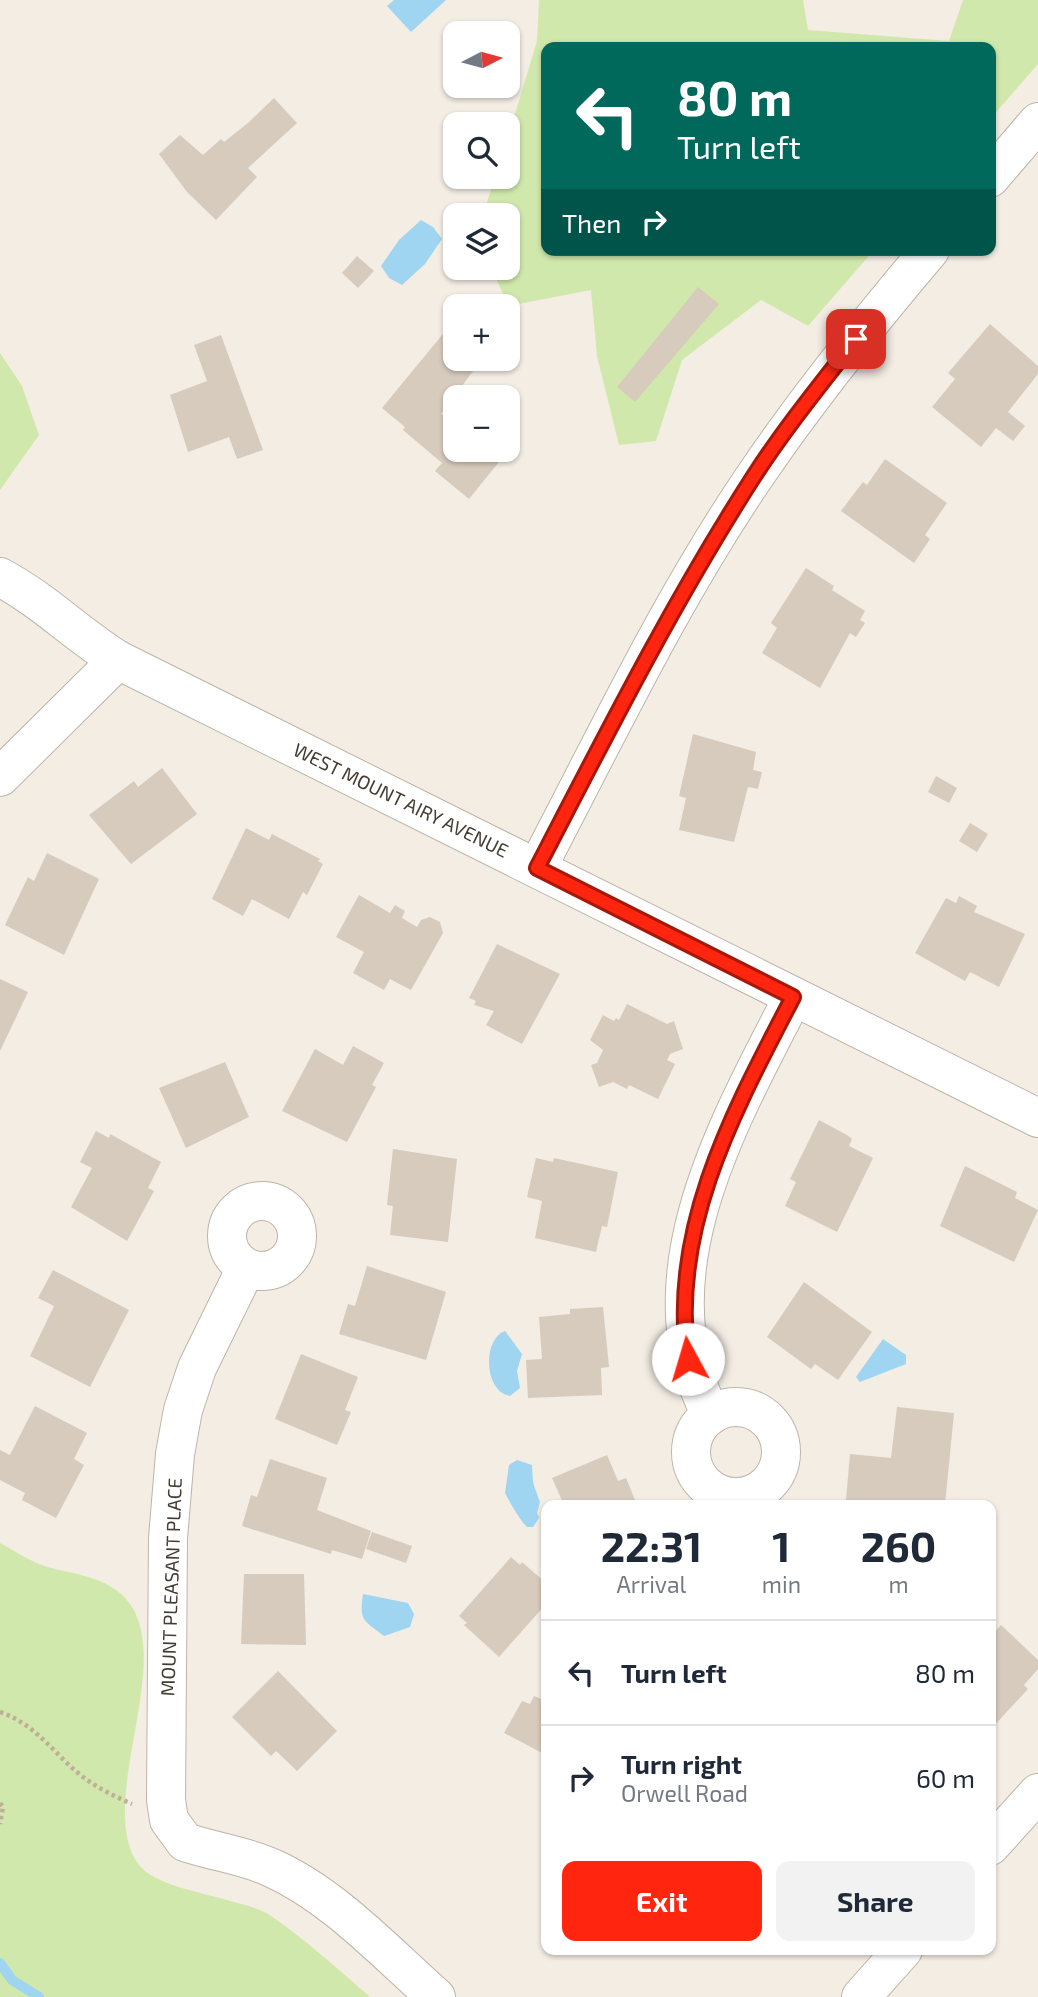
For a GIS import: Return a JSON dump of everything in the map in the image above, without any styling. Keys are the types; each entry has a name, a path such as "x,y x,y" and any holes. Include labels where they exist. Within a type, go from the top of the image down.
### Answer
{"street":[{"path":"996,171 1038,122"},
{"path":"537,868 674,609 755,475 799,412 925,256"},
{"name":"WEST MOUNT AIRY AVENUE","path":"0,578 39,599 90,642 118,660 1038,1118"},
{"path":"0,776 118,660"},
{"path":"711,1415 696,1385 685,1333 686,1281 695,1224 710,1170 731,1120 793,997"},
{"name":"MOUNT PLEASANT PLACE","path":"176,1834 169,1820 166,1800 168,1538 174,1466 183,1410 197,1368 246,1268"},
{"path":"996,1839 1038,1793"},
{"path":"176,1834 185,1842 236,1854 272,1868 309,1888 436,1997"},
{"path":"862,1997 899,1955"}],"path":[{"path":"0,1712 36,1731 71,1767 98,1788 136,1806 176,1834"},
{"path":"0,1803 3,1807 0,1824"}],"green space":[{"path":"539,0 803,0 808,30 949,41 963,0 1038,0 1038,64 996,112 996,42 541,42 541,256 869,256 808,326 761,300 682,360 656,441 619,445 597,356 591,290 520,304 520,294 503,294 497,280 520,280 520,203 487,203 491,189 520,189 520,112 516,112 537,41"},
{"path":"0,353 22,386 39,435 0,490"},
{"path":"0,1543 41,1565 89,1577 113,1588 135,1611 143,1643 143,1680 125,1801 127,1836 139,1865 146,1872 167,1883 267,1913 310,1945 370,1997 0,1997"}],"water":[{"path":"394,0 446,0 411,32 387,6"},
{"path":"421,220 433,227 442,239 425,264 402,285 389,278 381,266 399,240"},
{"path":"505,1331 522,1354 517,1371 520,1388 510,1396 495,1385 489,1365 492,1344"},
{"path":"883,1339 906,1355 906,1364 860,1382 856,1377"},
{"path":"517,1460 532,1465 540,1502 537,1513 539,1518 533,1527 524,1524 505,1493 509,1465"},
{"path":"363,1594 408,1603 414,1614 410,1627 384,1636 364,1620"}],"building":[{"path":"274,98 297,123 248,168 257,177 216,220 187,192 159,154 180,135 203,155 221,139 224,142 248,123"},
{"path":"357,256 374,271 358,288 342,273"},
{"path":"698,287 719,304 635,402 617,387"},
{"path":"990,324 1038,366 1038,374 1008,412 1025,426 1013,441 996,428 981,447 932,407 955,379 948,373"},
{"path":"443,334 443,371 473,371 463,385 443,385 443,462 499,462 469,499 435,471 442,463 382,408"},
{"path":"221,335 263,450 237,459 229,437 188,452 170,395 207,381 194,345"},
{"path":"885,459 947,503 925,535 930,539 914,563 841,511 863,482 867,485"},
{"path":"806,568 834,586 832,590 865,611 860,620 865,623 856,637 850,633 820,688 762,653 777,628 771,623"},
{"path":"693,734 756,752 753,770 762,772 758,789 748,787 734,842 679,830 686,798 679,796"},
{"path":"162,768 197,814 131,864 89,815 134,781 138,787"},
{"path":"936,776 957,788 949,803 928,792"},
{"path":"970,823 988,834 977,852 959,841"},
{"path":"246,828 269,840 272,834 320,859 318,861 323,864 307,895 303,892 289,919 252,899 243,916 212,899"},
{"path":"47,853 99,879 64,955 5,925 28,877 34,881"},
{"path":"359,895 390,913 395,905 405,911 402,918 417,927 421,920 430,917 440,922 443,933 411,990 390,979 384,990 353,973 364,952 336,937"},
{"path":"959,896 977,906 974,912 1025,934 999,987 970,972 965,981 915,953 946,898 956,903"},
{"path":"497,944 560,974 522,1044 486,1025 494,1011 474,1005 476,1001 469,998"},
{"path":"0,979 28,992 0,1051"},
{"path":"627,1004 667,1024 674,1021 683,1049 670,1054 667,1060 675,1064 658,1099 629,1085 627,1089 613,1082 599,1087 591,1065 597,1063 603,1050 590,1040 603,1015 614,1021 616,1018 619,1020"},
{"path":"353,1046 384,1063 372,1085 376,1087 347,1142 282,1111 315,1049 343,1065"},
{"path":"225,1062 249,1117 186,1148 159,1088"},
{"path":"819,1120 852,1139 849,1146 873,1158 837,1232 785,1206 796,1182 790,1179"},
{"path":"96,1131 109,1138 110,1134 161,1162 148,1188 154,1191 127,1241 71,1207 92,1168 80,1162"},
{"path":"393,1149 457,1159 448,1242 390,1235 393,1206 387,1205"},
{"path":"536,1158 553,1162 554,1158 618,1172 607,1227 602,1226 596,1252 535,1238 542,1201 527,1197"},
{"path":"965,1166 1017,1192 1015,1198 1038,1210 1014,1262 940,1226"},
{"path":"367,1266 446,1292 426,1360 339,1334 348,1304 355,1306"},
{"path":"53,1270 129,1310 90,1387 30,1356 54,1306 38,1298"},
{"path":"804,1282 872,1332 838,1380 815,1364 811,1369 767,1337"},
{"path":"603,1307 609,1367 601,1368 602,1395 528,1398 526,1360 542,1359 539,1317 570,1314 570,1309"},
{"path":"301,1354 358,1377 345,1410 351,1412 337,1445 275,1419"},
{"path":"35,1406 87,1433 74,1459 84,1465 56,1518 22,1500 25,1493 0,1480 0,1450 10,1455"},
{"path":"897,1407 954,1413 945,1500 846,1500 850,1454 891,1458"},
{"path":"607,1455 618,1481 626,1478 635,1500 562,1500 552,1478"},
{"path":"270,1459 327,1478 317,1510 371,1531 362,1559 332,1550 331,1554 242,1526 251,1495 257,1497"},
{"path":"372,1532 412,1546 406,1563 366,1549"},
{"path":"511,1557 520,1565 522,1562 541,1579 541,1610 499,1657 464,1625 467,1623 459,1616"},
{"path":"244,1574 304,1574 306,1645 241,1644"},
{"path":"1001,1625 1038,1660 1038,1669 1024,1685 1028,1689 996,1724 996,1630"},
{"path":"278,1671 337,1731 297,1771 276,1751 271,1756 232,1717"},
{"path":"534,1696 541,1699 541,1752 504,1733 522,1701 530,1704"}],"waterway":[{"path":"0,1963 12,1980 39,1997"}],"route":[{"path":"688,1359 685,1333 686,1281 695,1224 710,1170 731,1120 793,997 537,868 623,702 710,548 755,475 799,412 856,339"}]}
